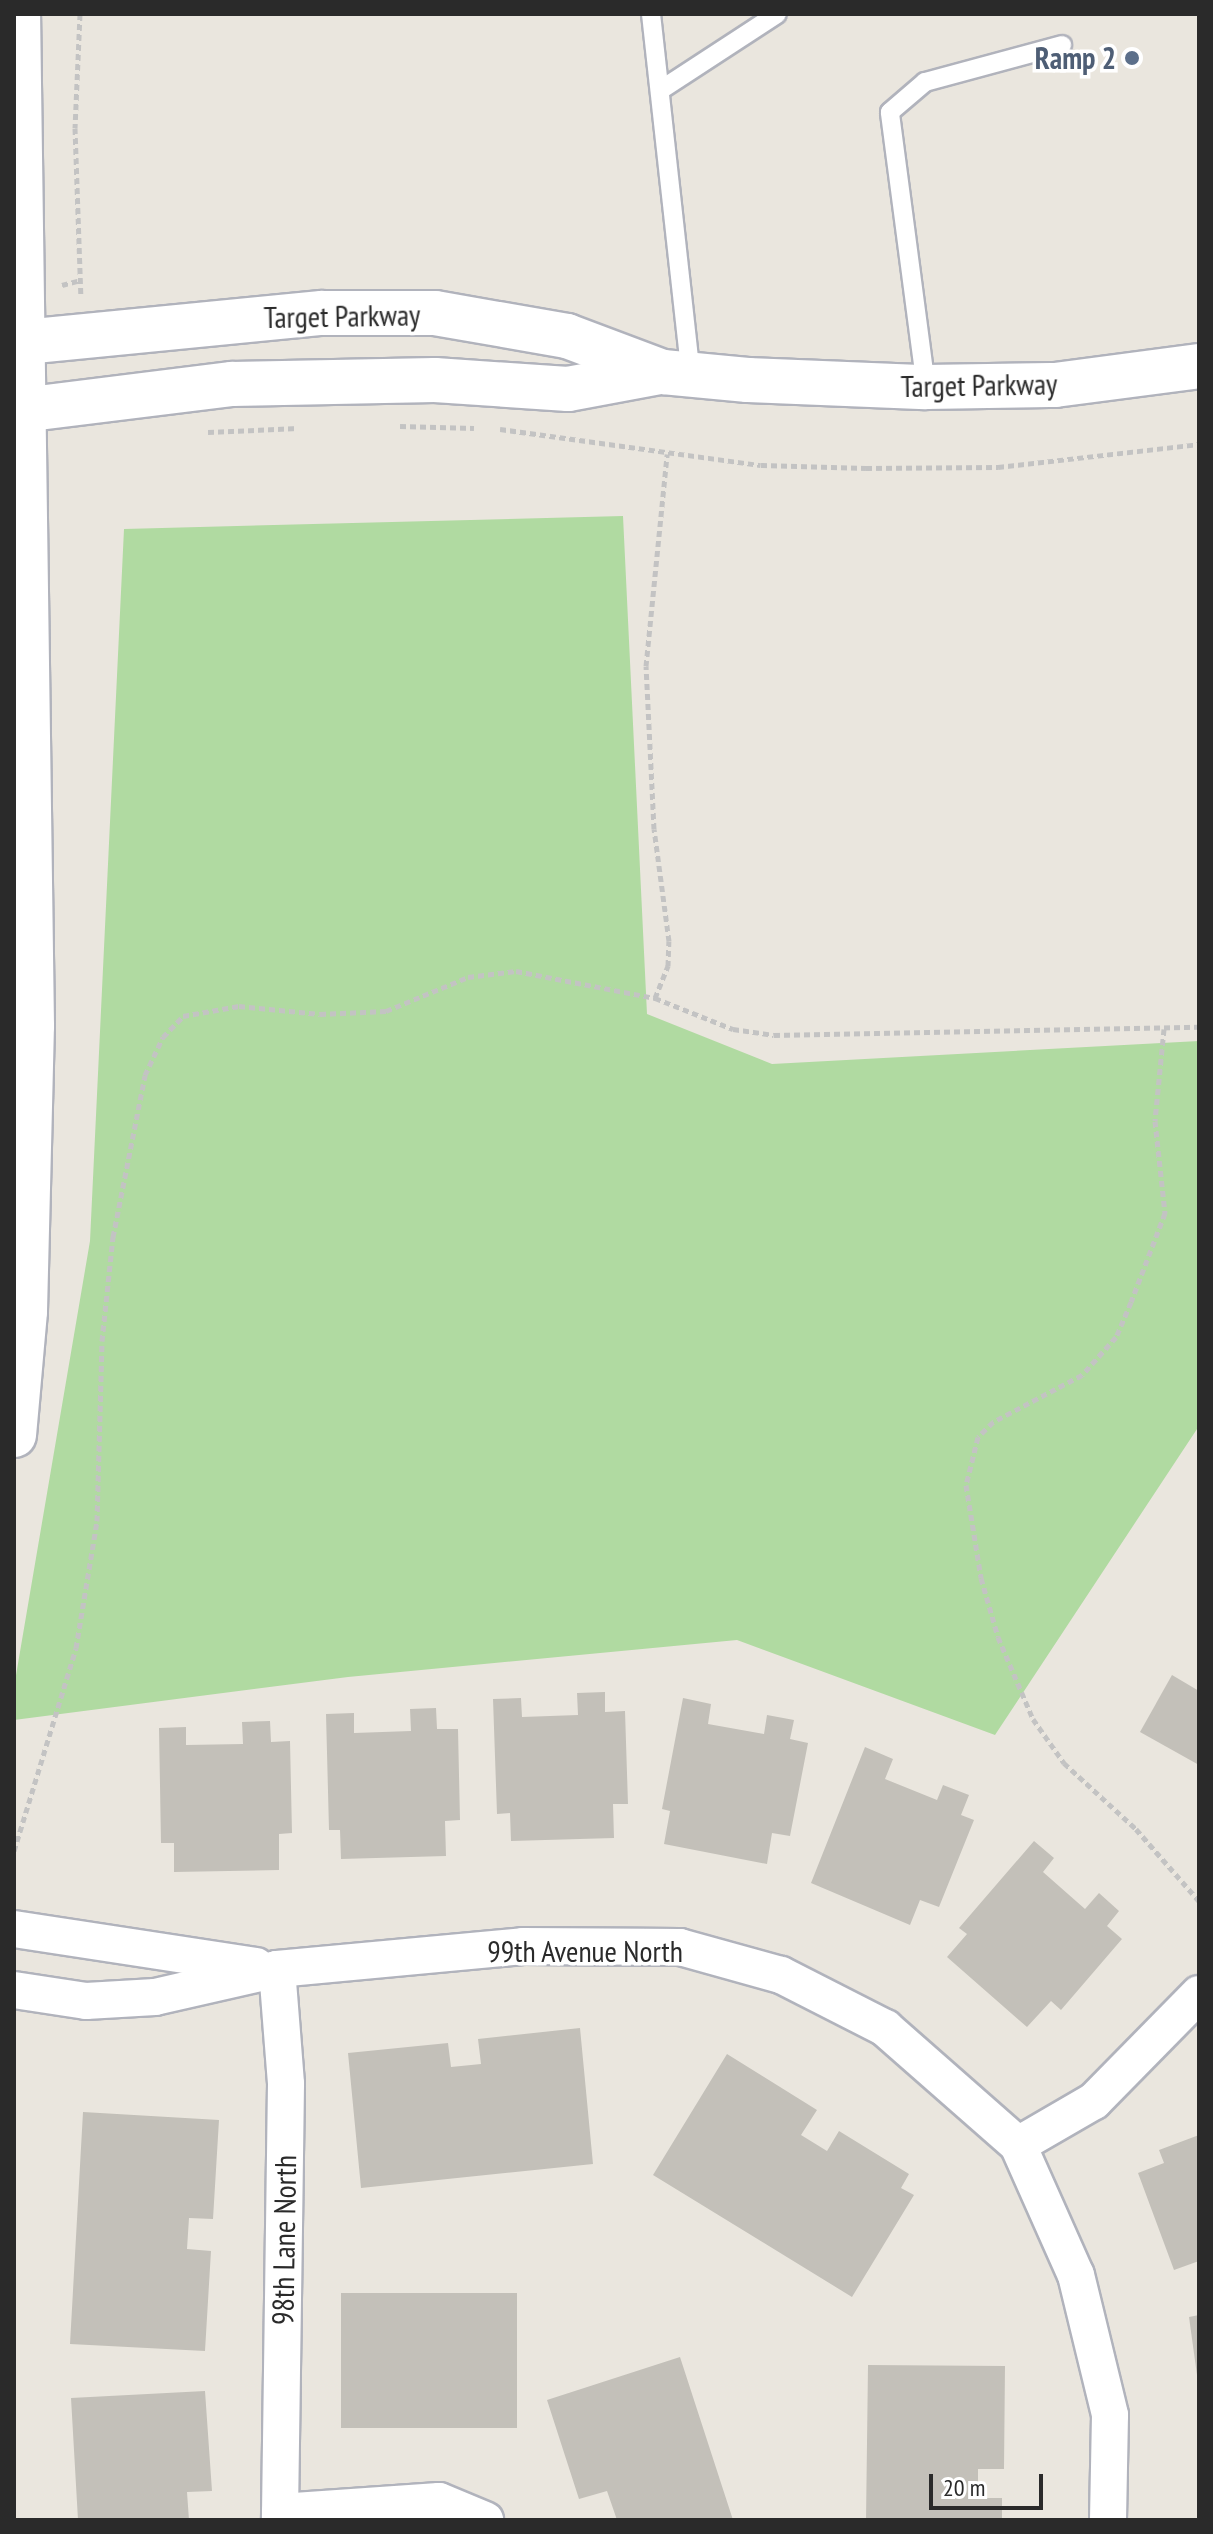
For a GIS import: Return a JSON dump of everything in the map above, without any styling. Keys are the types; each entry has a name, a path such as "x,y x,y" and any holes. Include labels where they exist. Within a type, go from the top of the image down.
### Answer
{"street":[{"path":"14,1435 25,1311 32,1026 16,343 18,14"},
{"name":"Target Parkway","path":"16,343 322,313 435,313 567,336 677,373"},
{"name":"Target Parkway","path":"17,411 232,384 435,380 568,389 677,373 926,387 1055,385 1199,366"},
{"name":"99th Avenue North","path":"14,1929 277,1969"},
{"name":"99th Avenue North","path":"14,1990 86,2001 155,1997 277,1969 523,1946 680,1947 781,1975 885,2028 1018,2145 1076,2275 1107,2401 1108,2520"},
{"name":"98th Lane North","path":"277,1969 286,2084 280,2516 439,2501 485,2520"},
{"path":"1018,2145 1094,2101 1199,1994"}],"lane":[{"path":"651,14 662,89 677,373"},
{"path":"662,89 777,14"},
{"path":"926,387 890,112 925,82 1062,45"}],"path":[{"path":"80,14 75,128 81,280"},
{"path":"396,426 479,428"},
{"path":"198,433 307,427"},
{"path":"493,428 761,465 998,467 1199,444"},
{"path":"655,998 668,966 669,941 654,829 646,666 667,454"},
{"path":"14,1851 76,1648 97,1521 102,1341 113,1237 145,1075 163,1037 183,1016 209,1008 348,1015 386,1011 488,972 556,976 655,998 720,1025 774,1035 1199,1027"},
{"path":"1164,1028 1155,1121 1165,1213 1136,1291 1116,1337 1082,1375 993,1422 978,1437 966,1485 990,1607 1033,1719 1064,1763 1136,1829 1199,1901"}],"green space":[{"path":"623,516 647,1014 772,1064 1199,1041 1199,1426 995,1735 737,1640 348,1677 14,1720 14,1687 90,1241 124,529"}],"building":[{"path":"1172,1675 1199,1691 1199,1765 1140,1732"},
{"path":"605,1692 605,1712 625,1711 628,1804 613,1804 614,1838 511,1841 510,1813 497,1814 493,1699 521,1698 522,1717 578,1715 577,1693"},
{"path":"683,1698 711,1704 708,1724 764,1734 767,1715 794,1720 790,1739 808,1743 790,1836 772,1833 767,1864 664,1844 670,1811 662,1809"},
{"path":"436,1708 437,1729 458,1729 460,1820 445,1821 446,1856 341,1859 340,1830 329,1830 326,1714 354,1713 354,1733 411,1731 410,1709"},
{"path":"270,1721 271,1742 290,1741 292,1833 279,1834 279,1870 174,1872 174,1843 161,1843 159,1728 186,1727 186,1745 243,1744 242,1722"},
{"path":"865,1747 893,1759 885,1779 937,1800 943,1785 969,1795 961,1815 974,1820 939,1907 920,1900 910,1925 811,1883"},
{"path":"1034,1841 1054,1858 1043,1872 1085,1909 1099,1893 1119,1911 1107,1926 1122,1939 1061,2010 1051,2001 1027,2027 947,1957 967,1934 959,1928"},
{"path":"580,2028 593,2164 361,2188 348,2053 448,2043 451,2067 481,2064 478,2039"},
{"path":"727,2054 817,2110 801,2135 827,2151 839,2131 909,2174 901,2188 914,2195 852,2297 653,2175"},
{"path":"83,2112 219,2120 213,2219 189,2218 187,2249 211,2251 205,2351 70,2344"},
{"path":"1199,2135 1199,2261 1174,2270 1138,2173 1164,2163 1159,2150"},
{"path":"341,2293 517,2293 517,2428 341,2428"},
{"path":"1199,2315 1199,2375 1197,2375 1189,2317"},
{"path":"680,2357 733,2520 617,2520 607,2491 579,2499 547,2400"},
{"path":"868,2365 1005,2366 1004,2469 978,2469 978,2498 1002,2498 1002,2520 866,2520"},
{"path":"205,2391 212,2491 187,2492 189,2520 78,2520 71,2398"}],"place":[{"name":"Ramp 2","path":"1132,58"}]}
